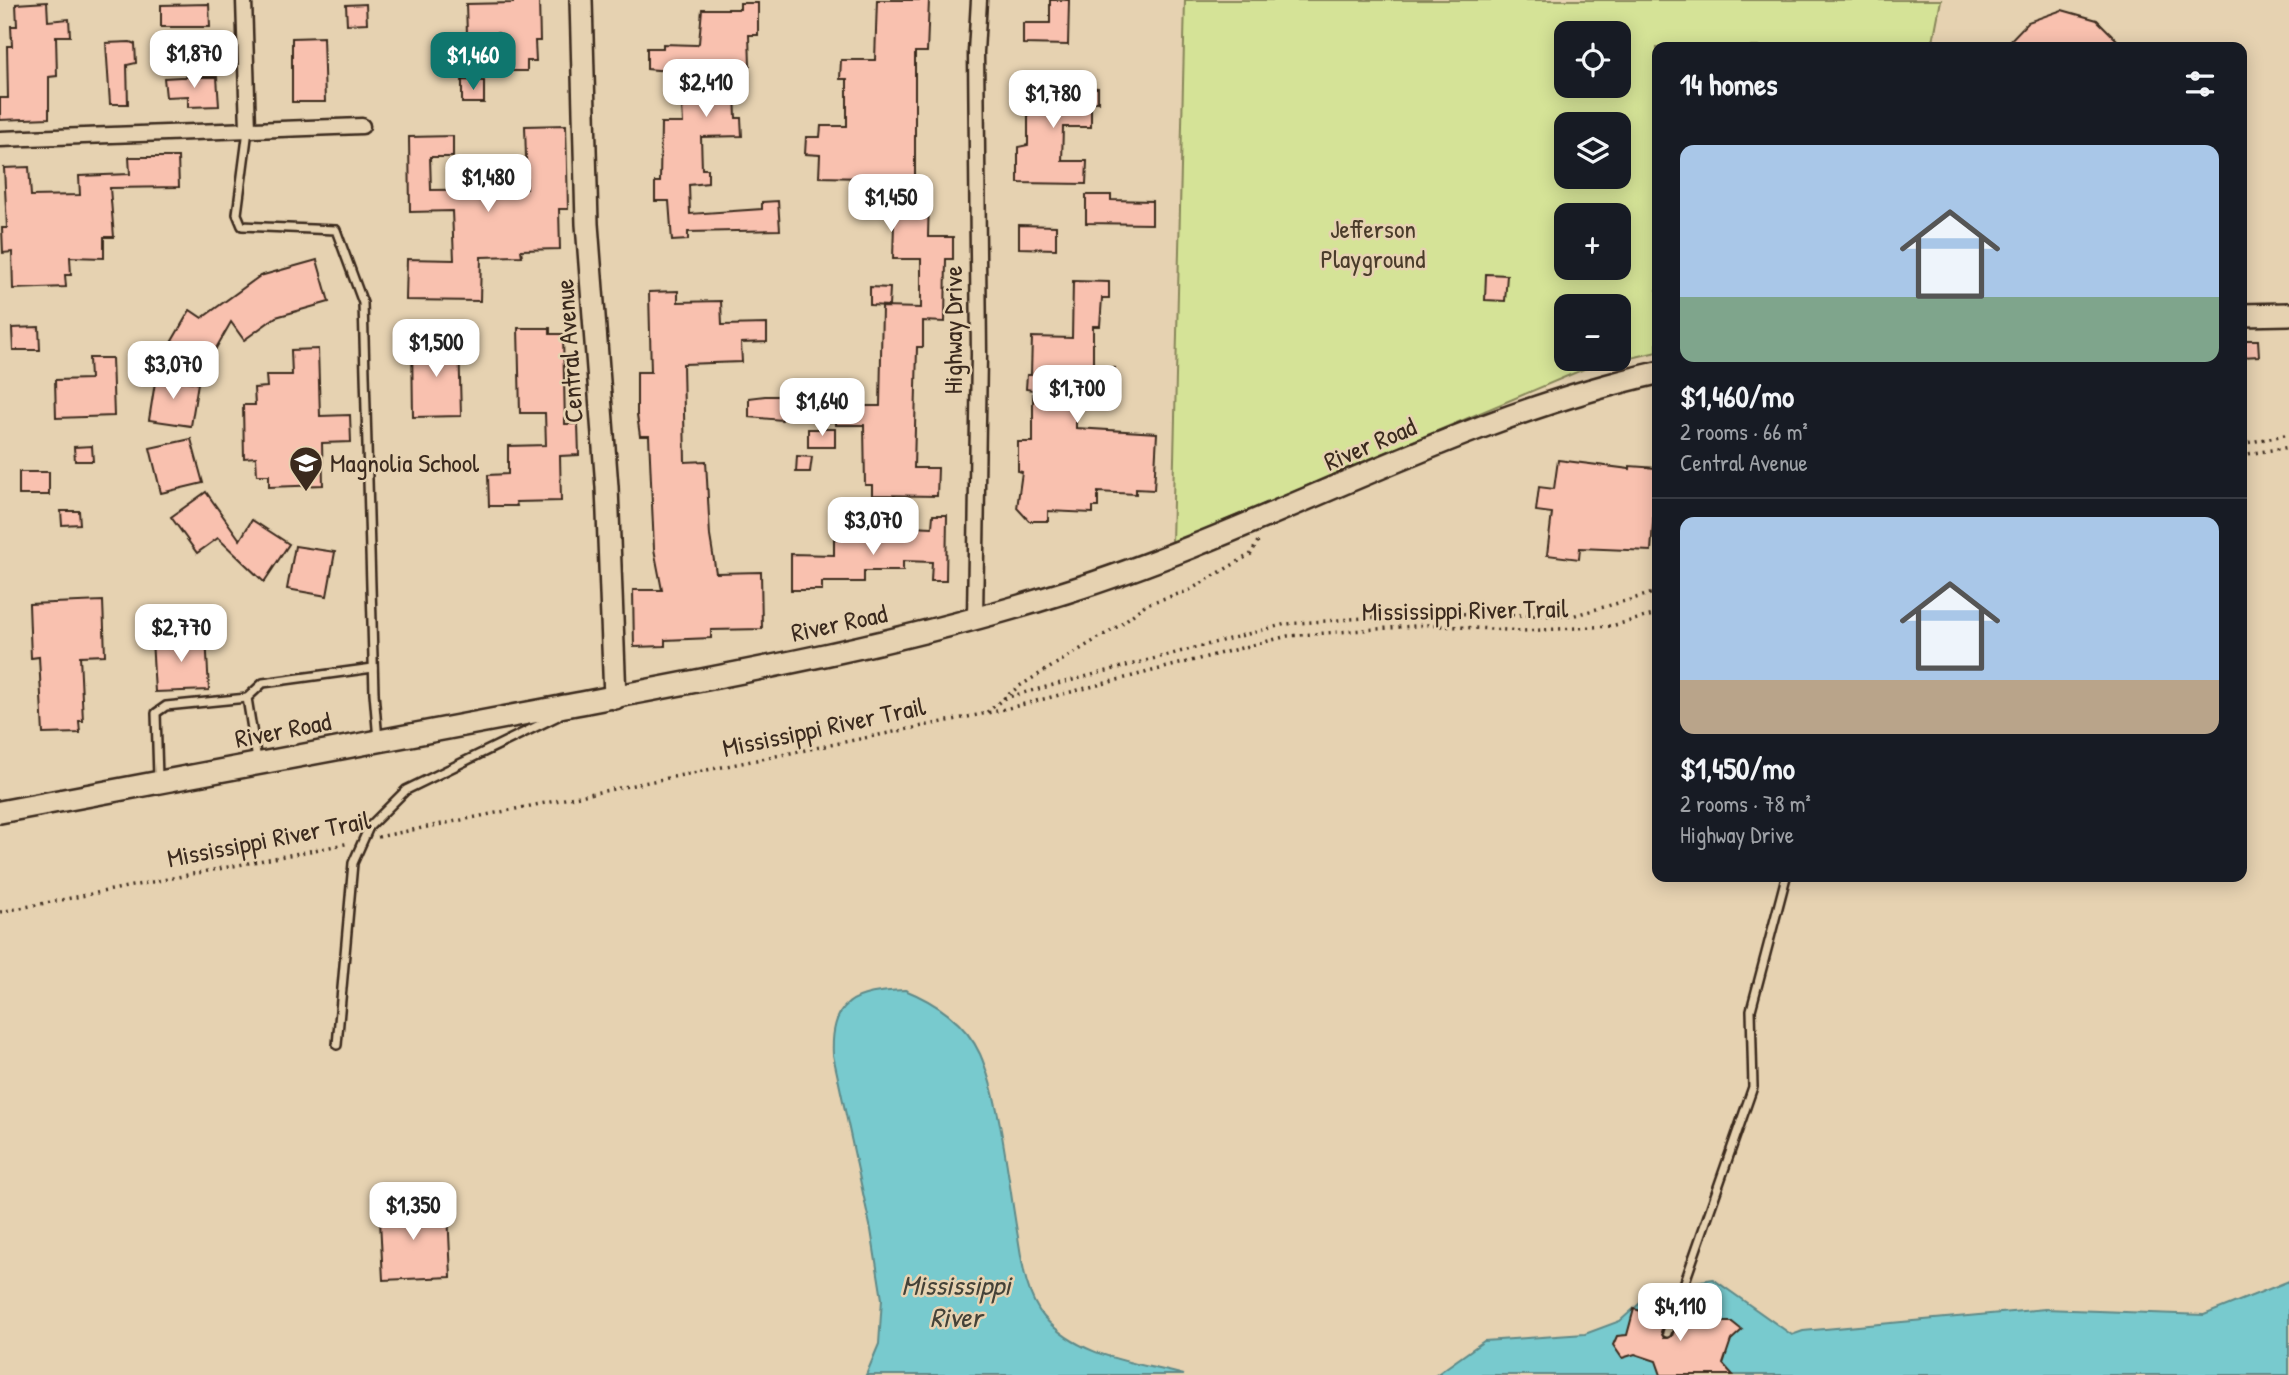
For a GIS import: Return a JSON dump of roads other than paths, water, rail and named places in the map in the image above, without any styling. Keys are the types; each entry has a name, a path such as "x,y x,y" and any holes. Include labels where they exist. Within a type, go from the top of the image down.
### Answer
{"main road":[{"name":"Central Avenue","path":"581,0 587,224 607,487 615,698"},
{"path":"2247,315 2289,314"},
{"name":"River Road","path":"0,812 615,698 887,642 1091,584 1191,549 1517,414 1595,387 1652,374"}],"street":[{"path":"244,0 248,129"},
{"name":"Highway Drive","path":"975,618 979,354 976,65 978,0"},
{"path":"0,139 362,126"}],"lane":[{"path":"248,129 237,214 242,226 336,230 363,303 373,668 378,740"},
{"path":"158,782 156,713 166,706 247,698 263,683 373,668"},
{"path":"247,698 257,763"},
{"path":"337,1045 353,863 369,827 406,790 587,702"},
{"path":"1667,1333 1753,1087 1751,1010 1785,882"}],"water":[{"name":"Mississippi River","path":"905,990 927,1001 958,1023 980,1054 988,1074 999,1120 1023,1268 1038,1309 1058,1331 1091,1350 1127,1362 1184,1375 866,1375 879,1344 882,1299 871,1230 833,1055 833,1036 841,1011 849,1003 872,993"},
{"path":"1713,1279 1792,1335 1803,1331 2045,1309 2204,1315 2289,1281 2289,1375 1436,1375 1484,1341 1585,1334 1620,1321 1657,1288"}],"place":[{"name":"Magnolia School","path":"306,493"}],"park label":[{"name":"Jefferson Playground","path":"1373,244"}]}
